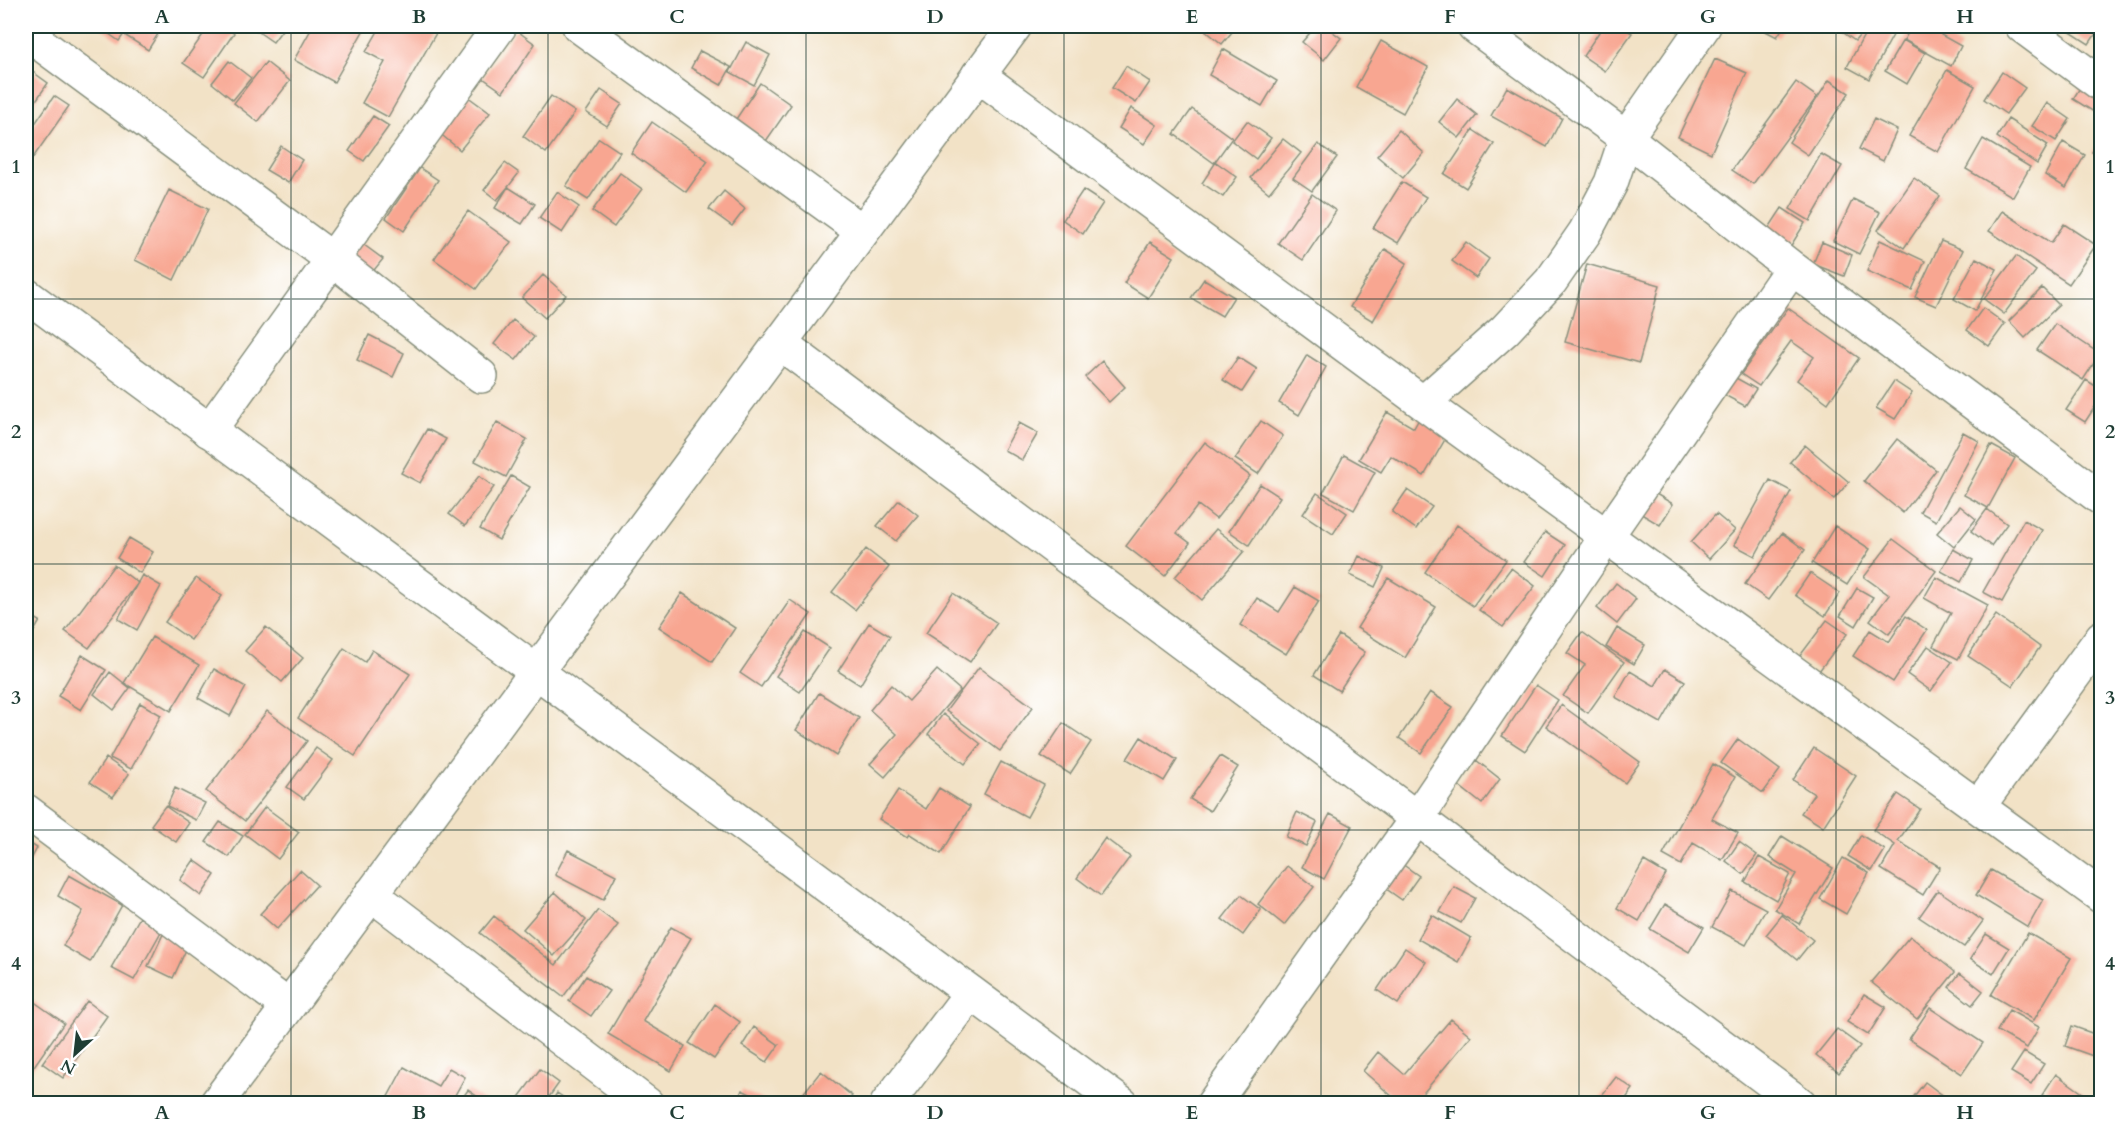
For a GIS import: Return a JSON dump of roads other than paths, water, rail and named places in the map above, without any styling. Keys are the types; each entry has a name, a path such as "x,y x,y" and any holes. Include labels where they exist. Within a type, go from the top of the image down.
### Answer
{"street":[{"path":"209,431 500,26"},
{"path":"579,26 862,231"},
{"path":"216,1104 1015,26"},
{"path":"1474,26 1626,138 1792,268 2102,499"},
{"path":"1423,403 1505,330 1551,281 1590,223 1611,183 1626,138 1704,26"},
{"path":"2022,26 2102,85"},
{"path":"26,33 332,259 481,376"},
{"path":"978,75 1606,537 2102,897"},
{"path":"1213,1104 1417,818 1606,537 1792,268"},
{"path":"26,295 1122,1104"},
{"path":"780,343 1800,1104"},
{"path":"1978,807 2102,637"},
{"path":"26,811 288,1006"},
{"path":"371,894 646,1104"},
{"path":"887,1104 971,993"}]}
